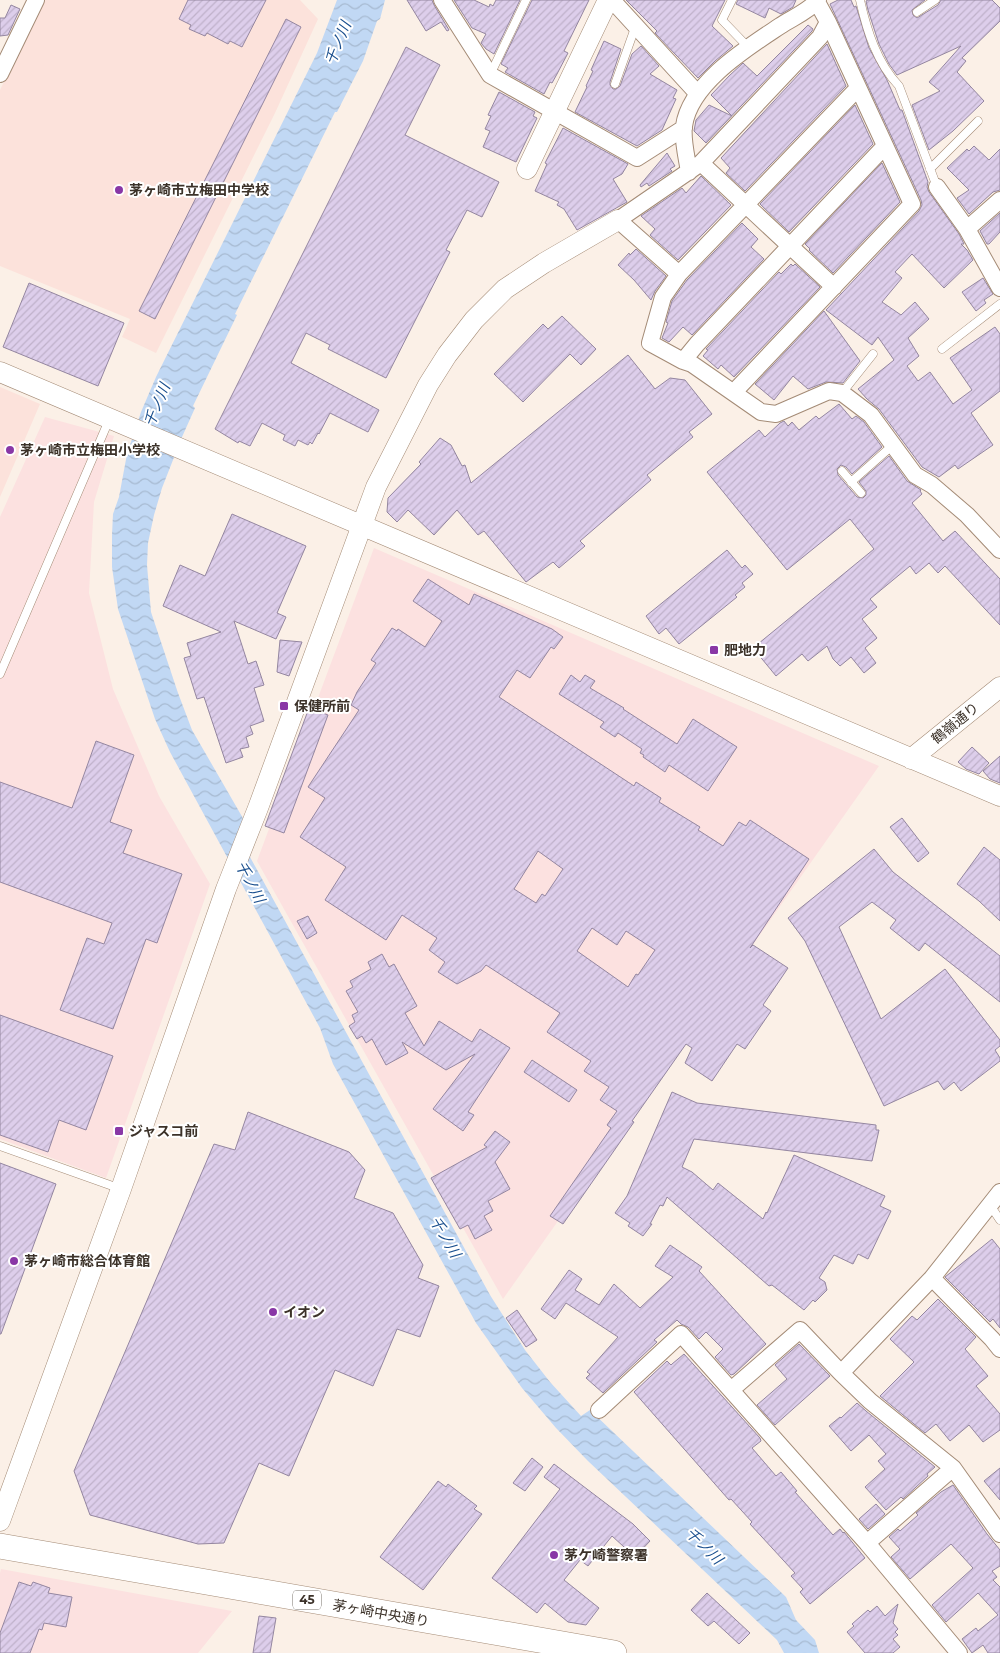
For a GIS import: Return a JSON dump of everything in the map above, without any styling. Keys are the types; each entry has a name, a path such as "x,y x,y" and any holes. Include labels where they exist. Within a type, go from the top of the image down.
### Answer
{"main road":[{"name":"茅ヶ崎中央通り","path":"0,1546 566,1649 614,1653"}],"street":[{"path":"0,74 36,0"},
{"path":"527,169 608,0"},
{"path":"612,0 698,94"},
{"path":"734,392 912,204 817,1 748,47 724,66 698,94 689,107 684,128 695,167 746,204 834,286"},
{"path":"446,3 490,75 637,158 684,128"},
{"path":"0,1521 121,1189 226,889 258,808 376,487 428,385 447,355 474,320 505,289 544,263 618,220 695,167 820,37 828,22"},
{"path":"858,88 679,274 664,297 650,343 692,364 761,412 776,414 829,391 842,393 871,416 915,474 932,485 967,514 997,542"},
{"path":"683,361 885,146"},
{"path":"938,187 967,229 1000,288"},
{"path":"967,229 1000,200"},
{"path":"618,220 679,274"},
{"path":"0,372 109,420 362,525 1000,796"},
{"name":"鶴嶺通り","path":"911,758 1000,687"},
{"path":"841,1373 932,1278 1000,1192"},
{"path":"932,1278 997,1341"},
{"path":"731,1390 800,1330 870,1401 953,1468 1000,1534"},
{"path":"599,1410 681,1334 867,1543 959,1653"},
{"path":"867,1543 953,1468"}],"lane":[{"path":"490,75 526,0"},
{"path":"732,0 722,20 748,47"},
{"path":"860,0 867,31 889,76 899,86 938,187"},
{"path":"917,12 935,0"},
{"path":"616,84 636,26"},
{"path":"930,169 978,121"},
{"path":"942,349 1000,304"},
{"path":"842,393 873,354"},
{"path":"0,674 109,420"},
{"path":"851,482 893,445"},
{"path":"842,471 860,493"},
{"path":"0,1146 121,1189"},
{"path":"990,1205 1000,1220"}],"shaded area":[{"name":"茅ヶ崎市立梅田中学校","path":"300,0 318,19 275,113 156,353 122,337 130,319 0,266 0,90 43,1"},
{"name":"茅ヶ崎市立梅田小学校","path":"0,387 40,404 0,497"},
{"path":"45,417 114,436 94,502 89,593 113,689 159,796 210,884 106,1178 0,1139 0,517"},
{"path":"374,548 879,766 503,1299 257,861"},
{"path":"1,1569 232,1611 198,1653 0,1653"}],"water":[{"name":"千ノ川","path":"337,0 385,0 380,19 377,21 363,61 337,112 335,112 235,314 237,315 193,406 195,408 162,488 148,543 147,565 151,612 192,730 255,839 250,857 490,1295 525,1350 550,1382 581,1416 590,1410 786,1597 796,1620 815,1640 819,1653 784,1653 777,1640 588,1461 556,1428 522,1388 476,1323 333,1064 320,1028 170,752 155,719 118,609 112,567 113,514 119,497 127,454 141,412 156,377 317,53"}],"building":[{"path":"188,0 266,0 242,47 230,41 228,44 207,33 205,36 189,29 191,25 179,19"},
{"path":"407,0 432,0 449,30 447,31 441,22 426,31"},
{"path":"454,0 474,0 489,7 490,4 493,6 496,0 520,0 494,54 481,43 486,34 472,28"},
{"path":"532,0 589,0 564,51 568,53 544,94 505,72 508,68 501,64"},
{"path":"626,0 725,0 712,26 733,46 698,78 655,33 657,31"},
{"path":"738,0 796,0 793,7 781,14 769,8 765,18 736,4"},
{"path":"838,0 851,0 854,7 856,6 869,48 887,80 900,110 902,110 928,182 929,192 959,234 964,244 961,244 973,260 944,288 912,254 895,272 902,278 882,302 901,315 915,302 929,319 908,338 919,356 907,366 918,381 930,372 953,404 972,390 950,358 995,327 1000,334 1000,391 971,413 993,445 958,469 955,465 939,477 922,467 879,409 858,389 894,360 878,337 872,345 826,310 919,211 922,205 830,4"},
{"path":"925,0 912,10 913,15 917,18 938,5 941,0 992,0 1000,8 1000,21 962,58 966,61 957,72 984,101 953,131 929,150 912,105 940,91 929,82 961,46 897,75 879,44 868,10 866,1"},
{"path":"11,5 20,9 8,35 0,36 0,18 5,18"},
{"path":"286,19 301,27 155,319 139,311"},
{"path":"808,25 813,29 812,31 732,116 711,95 743,63 757,76"},
{"path":"604,41 621,49 610,82 613,89 620,86 632,54 641,46 659,66 650,74 677,90 673,98 676,99 662,130 637,146 575,112 587,87 593,71 591,70"},
{"path":"827,44 846,86 745,191 726,173 730,168 721,158"},
{"path":"406,47 440,65 405,135 499,182 482,217 467,210 446,250 450,252 386,378 328,349 330,345 306,333 291,363 379,410 368,432 330,413 312,444 310,442 308,445 298,440 295,446 283,440 285,435 262,423 250,446 239,441 238,443 215,429"},
{"path":"499,92 535,112 533,116 537,118 516,162 483,147 490,131 485,129 491,116 488,115"},
{"path":"709,105 732,116 706,143 694,131 696,120"},
{"path":"855,105 873,144 789,232 760,204"},
{"path":"563,128 628,164 622,174 613,179 627,202 577,230 564,209 557,205 559,202 535,191 547,164 545,163"},
{"path":"974,146 989,160 1000,149 1000,190 993,192 969,214 957,198 969,190 947,168 967,149 969,151"},
{"path":"667,153 675,166 670,169 672,171 649,186 647,183 641,187 640,185"},
{"path":"882,163 900,202 833,273 805,244"},
{"path":"701,176 731,205 678,260 650,235 655,229 641,216 682,188 686,193"},
{"path":"1000,213 1000,232 987,244 980,231"},
{"path":"742,223 758,239 751,247 764,259 692,335 683,327 669,342 662,338 668,323 666,322 672,301 687,280"},
{"path":"636,249 666,276 651,300 618,265 629,253 630,255"},
{"path":"791,264 793,266 795,264 820,287 734,377 721,365 718,369 703,356 708,350 706,349 779,272 781,274"},
{"path":"983,278 993,294 984,300 986,303 976,311 962,292"},
{"path":"29,283 124,323 98,386 3,347"},
{"path":"824,311 860,361 843,383 826,382 808,389 793,376 774,400 755,384"},
{"path":"562,316 596,349 581,365 570,354 523,402 494,374 543,324 548,329"},
{"path":"628,355 655,389 670,378 685,380 712,414 689,432 693,437 647,475 651,480 580,541 585,546 559,568 553,562 526,582 484,531 478,535 457,510 434,535 408,510 397,522 387,512 388,498 421,464 419,462 440,438 451,445 462,466 465,465 471,483"},
{"path":"839,404 852,419 856,416 864,422 882,447 852,474 846,467 841,465 837,469 838,475 857,497 863,498 866,495 866,491 859,482 889,456 907,481 921,490 922,494 912,503 943,541 955,531 1000,579 1000,625 945,566 938,573 929,563 916,574 910,566 870,599 877,607 862,619 877,638 865,648 876,663 864,673 851,657 840,666 833,659 827,646 808,661 802,654 776,676 753,648 874,549 850,519 787,570 707,472 759,430 765,437 784,421 788,426 792,422 799,430 816,416 819,419"},
{"path":"232,514 306,546 277,613 286,617 276,639 234,621 248,664 256,661 264,685 254,688 264,721 250,726 253,734 246,737 249,747 240,749 243,757 226,763 204,697 197,699 184,658 191,656 187,643 221,632 163,606 180,565 205,576"},
{"path":"727,550 742,568 745,565 753,574 742,583 745,587 735,595 737,597 679,644 666,628 659,634 646,616"},
{"path":"428,579 469,605 474,594 552,629 563,637 554,649 551,647 530,678 517,670 499,697 634,786 636,782 661,798 659,802 700,827 698,830 723,846 739,822 746,826 750,820 809,859 750,948 753,945 788,968 763,1005 771,1011 745,1049 737,1044 712,1081 685,1063 692,1048 686,1044 563,1224 550,1216 611,1128 607,1125 617,1111 600,1100 609,1087 584,1071 591,1061 547,1032 560,1013 486,965 481,971 457,984 438,972 445,962 429,950 437,938 402,915 386,940 325,900 346,867 300,837 325,798 308,787 359,710 351,705 376,663 371,660 392,628 397,631 398,629 425,647 442,621 413,601","holes":["538,851 563,869 545,896 542,894 536,903 514,889","592,928 617,945 626,931 655,950 628,987 577,951"]},
{"path":"280,640 302,642 289,676 277,672"},
{"path":"571,675 580,682 585,675 595,681 590,688 624,708 677,744 693,719 737,747 708,791 669,765 665,772 643,757 644,755 640,753 642,749 618,733 615,737 600,727 604,722 559,694"},
{"path":"309,708 328,715 284,833 265,826"},
{"path":"96,741 134,755 110,822 132,830 123,853 182,874 157,943 146,939 113,1029 60,1010 87,938 104,944 112,923 0,882 0,782 72,808"},
{"path":"972,747 989,763 979,774 966,769 958,762"},
{"path":"1000,756 1000,783 990,779 983,771"},
{"path":"902,818 929,853 918,862 890,827"},
{"path":"984,847 1000,860 1000,921 957,884"},
{"path":"874,849 893,872 1000,956 1000,1002 925,943 919,951 890,928 896,920 872,902 839,927 881,1019 945,969 1000,1040 1000,1046 995,1050 1000,1061 961,1091 954,1082 944,1090 938,1081 884,1106 805,941 788,918"},
{"path":"308,916 317,933 307,939 297,921"},
{"path":"382,954 389,967 394,964 417,1006 405,1013 424,1046 439,1021 472,1042 480,1029 510,1048 468,1112 474,1115 463,1131 433,1109 475,1054 446,1070 402,1042 408,1053 386,1065 372,1039 366,1043 362,1036 357,1039 349,1026 355,1022 352,1015 358,1012 346,991 353,987 350,981 371,969 368,962"},
{"path":"0,1015 113,1056 86,1130 59,1120 48,1152 0,1135"},
{"path":"532,1060 577,1090 569,1102 524,1072"},
{"path":"672,1092 697,1103 876,1125 876,1130 879,1130 872,1161 694,1139 682,1167 692,1172 713,1190 718,1183 763,1219 794,1155 885,1196 880,1206 891,1211 868,1259 858,1254 853,1264 834,1255 819,1278 825,1282 827,1290 815,1302 813,1300 804,1310 772,1285 769,1286 667,1197 663,1206 660,1205 650,1224 652,1224 643,1236 628,1226 630,1223 615,1213 627,1196"},
{"name":"イオン","path":"248,1112 349,1152 365,1170 354,1198 393,1213 423,1265 418,1278 439,1286 420,1337 397,1329 373,1386 335,1370 289,1476 259,1463 224,1543 198,1544 90,1515 74,1471 214,1144 235,1150"},
{"path":"495,1131 510,1142 495,1162 510,1189 488,1201 493,1211 484,1216 492,1230 475,1239 468,1225 460,1229 431,1178 487,1147 484,1145"},
{"name":"茅ヶ崎市総合体育館","path":"0,1163 56,1184 1,1334 0,1334"},
{"path":"992,1239 1000,1249 1000,1328 993,1319 990,1322 945,1277"},
{"path":"670,1245 702,1267 699,1271 766,1344 731,1375 715,1357 723,1349 706,1332 699,1339 688,1327 677,1320 654,1340 657,1342 603,1393 586,1378 590,1374 587,1372 618,1337 566,1303 555,1319 541,1309 569,1270 582,1279 575,1290 599,1305 614,1284 640,1308 673,1277 655,1266"},
{"path":"938,1299 976,1337 965,1349 988,1376 976,1386 1000,1414 1000,1430 983,1442 969,1425 950,1441 936,1424 925,1433 880,1396 914,1362 890,1339 912,1316 917,1320"},
{"path":"517,1310 537,1340 526,1347 506,1318"},
{"path":"799,1344 830,1376 775,1425 757,1405 787,1379 775,1365"},
{"path":"684,1354 760,1438 761,1441 752,1448 776,1476 781,1472 797,1491 795,1492 833,1535 840,1529 865,1558 810,1604 800,1592 803,1589 791,1576 795,1573 750,1524 752,1522 731,1499 729,1500 634,1392 667,1361 671,1365"},
{"path":"857,1403 935,1467 903,1499 901,1497 886,1510 865,1487 885,1469 878,1461 886,1454 869,1435 851,1451 829,1426"},
{"path":"532,1458 543,1467 525,1491 513,1483"},
{"path":"554,1464 633,1524 650,1541 635,1557 612,1536 588,1566 580,1560 564,1580 599,1608 586,1625 568,1622 545,1603 537,1613 492,1578 560,1489 544,1477"},
{"path":"1000,1468 1000,1500 984,1481"},
{"path":"438,1481 446,1487 448,1484 477,1506 474,1509 482,1514 423,1590 380,1557"},
{"path":"953,1485 1000,1550 1000,1566 992,1571 997,1577 993,1580 1000,1587 1000,1653 988,1653 983,1645 972,1653 962,1639 976,1628 978,1631 998,1615 978,1593 946,1622 932,1605 973,1568 951,1544 910,1579 891,1557 900,1549 889,1537 898,1529 900,1531 918,1515 916,1513 941,1492"},
{"path":"876,1504 885,1514 868,1529 859,1519"},
{"path":"19,1582 31,1586 33,1582 50,1588 48,1593 72,1597 66,1627 44,1623 42,1630 39,1629 30,1653 0,1653 0,1633"},
{"path":"707,1593 750,1633 739,1644 714,1621 708,1626 691,1610"},
{"path":"898,1604 893,1623 898,1629 895,1632 898,1635 893,1639 900,1647 893,1653 865,1653 847,1632 854,1626 852,1624 868,1610 870,1612 877,1606 885,1616"},
{"path":"259,1616 276,1618 270,1653 253,1653"}],"place":[{"name":"茅ヶ崎市立梅田中学校","path":"119,190"},
{"name":"茅ヶ崎市立梅田小学校","path":"10,450"},
{"name":"肥地力","path":"714,650"},
{"name":"保健所前","path":"284,706"},
{"name":"ジャスコ前","path":"119,1131"},
{"name":"茅ヶ崎市総合体育館","path":"14,1261"},
{"name":"イオン","path":"273,1312"},
{"name":"茅ケ崎警察署","path":"554,1555"}]}
